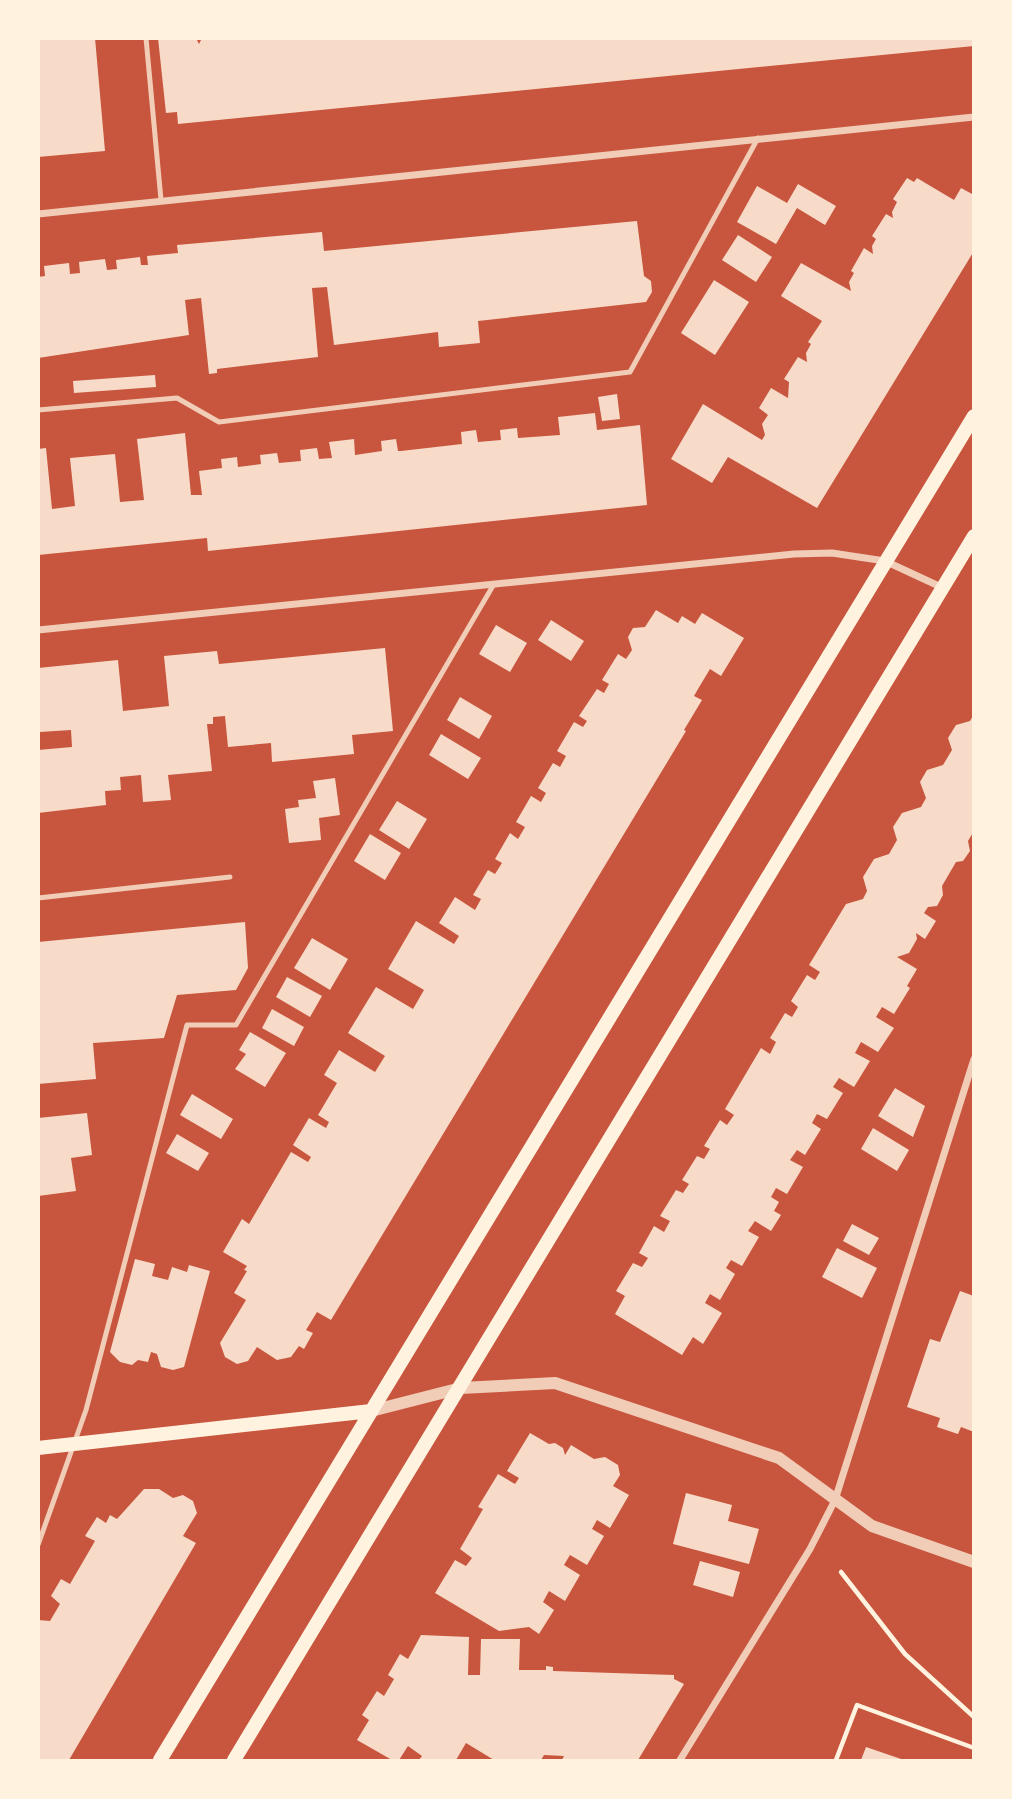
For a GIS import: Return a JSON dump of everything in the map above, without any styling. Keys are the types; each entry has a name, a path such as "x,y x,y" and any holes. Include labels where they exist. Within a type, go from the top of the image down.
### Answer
{"main road":[{"path":"160,1760 974,416"},
{"path":"234,1760 974,536"},
{"path":"38,1448 371,1411"}],"street":[{"path":"38,214 974,117"},
{"path":"38,630 794,554 832,554 884,561 941,587"},
{"path":"680,1760 810,1549 835,1500 974,1059"},
{"path":"371,1411 461,1388 555,1383 779,1458 872,1526 974,1562"}],"lane":[{"path":"146,38 161,200"},
{"path":"38,410 177,398 219,422 630,372 758,138"},
{"path":"38,1545 86,1410 187,1025 236,1025 494,584"},
{"path":"38,898 230,877"}],"path":[{"path":"841,1572 905,1654 974,1717"},
{"path":"836,1760 857,1704 974,1748"}],"building":[{"path":"38,38 95,38 105,151 38,157"},
{"path":"158,38 196,38 199,44 202,38 974,38 974,46 178,124 177,112 166,113"},
{"path":"907,178 914,182 917,178 954,200 961,188 974,195 974,251 817,508 728,457 712,483 671,459 703,404 762,440 765,435 762,424 768,415 759,408 771,388 788,398 789,382 784,379 798,357 807,362 806,353 811,344 808,342 822,321 781,296 801,263 851,291 849,282 854,273 851,271 864,248 873,254 872,246 876,239 872,236 886,214 893,218 892,212 897,202 893,199"},
{"path":"798,184 836,206 825,225 797,208 776,244 737,222 757,186 787,203"},
{"path":"637,221 644,276 651,281 652,292 646,302 478,321 480,343 439,347 438,332 334,345 327,287 312,288 318,357 217,369 217,373 209,374 201,298 185,300 189,335 38,358 38,277 45,276 44,266 69,263 70,274 80,273 79,262 105,259 107,270 117,269 116,260 140,257 141,265 148,265 147,256 178,253 177,245 322,232 324,251"},
{"path":"738,235 772,257 756,282 722,260"},
{"path":"714,280 749,302 715,355 681,333"},
{"path":"155,375 156,387 74,393 73,381"},
{"path":"617,394 620,419 602,421 598,397"},
{"path":"595,413 597,430 640,425 647,505 208,551 207,538 38,555 38,449 46,448 52,509 75,506 70,458 115,454 120,502 144,500 137,439 185,433 191,495 202,495 199,471 222,468 221,459 237,457 238,467 261,464 260,455 277,453 279,463 301,461 300,450 317,448 319,459 332,458 329,442 354,439 355,455 382,451 381,441 396,439 398,451 401,451 462,444 461,432 476,430 478,442 501,440 500,430 517,428 518,438 560,435 558,417"},
{"path":"656,610 678,623 682,616 695,624 702,613 744,638 721,676 710,669 694,696 702,700 684,730 686,731 331,1320 317,1312 306,1330 313,1333 304,1349 299,1346 291,1357 277,1360 257,1347 248,1361 237,1364 225,1357 220,1343 246,1300 234,1293 247,1271 244,1270 247,1266 223,1252 242,1219 249,1224 291,1152 308,1162 311,1157 293,1145 309,1118 326,1128 329,1122 318,1115 337,1083 324,1075 339,1050 375,1072 385,1056 348,1033 376,987 413,1009 424,990 388,969 416,921 454,944 459,936 439,923 455,897 475,910 481,899 473,895 488,870 495,874 502,863 495,859 510,833 518,839 525,827 516,822 531,796 541,802 546,793 538,788 553,763 560,767 566,756 557,751 574,722 583,727 587,721 579,716 597,689 604,693 609,684 602,680 618,654 626,659 632,650 628,637 633,628 645,627"},
{"path":"551,620 584,641 571,661 538,640"},
{"path":"496,625 527,643 510,672 479,654"},
{"path":"385,648 393,731 352,735 354,754 272,762 271,743 228,747 225,716 213,717 213,724 207,724 212,771 168,775 171,800 143,802 141,775 120,777 121,790 105,791 106,805 38,813 38,750 72,747 71,730 40,732 38,668 118,660 123,711 169,706 164,656 217,651 219,664"},
{"path":"460,697 492,716 479,739 447,720"},
{"path":"974,714 974,831 968,841 970,851 963,861 956,862 942,886 943,895 937,906 928,907 924,913 936,921 925,939 916,933 917,939 909,953 897,957 917,969 907,986 910,988 894,1014 882,1007 876,1017 894,1028 878,1052 861,1042 855,1053 870,1061 854,1087 839,1078 833,1087 843,1093 827,1119 817,1114 812,1123 821,1129 805,1155 797,1150 790,1160 803,1167 787,1194 776,1188 771,1197 779,1202 774,1211 781,1215 771,1231 755,1221 748,1231 759,1237 742,1266 731,1260 726,1268 735,1274 720,1300 710,1294 705,1303 722,1313 703,1344 693,1337 682,1355 615,1314 625,1296 616,1291 633,1263 642,1267 648,1258 639,1253 654,1226 664,1232 670,1221 660,1216 676,1190 683,1193 689,1184 682,1180 697,1156 704,1159 710,1149 704,1146 720,1120 727,1125 734,1115 725,1109 761,1048 770,1054 776,1042 770,1038 785,1013 792,1017 798,1007 791,1001 807,975 815,980 820,972 809,965 846,904 863,899 867,891 863,877 874,859 889,854 897,840 893,827 902,813 921,807 926,798 920,782 927,770 943,765 952,750 948,738 956,725 970,721"},
{"path":"441,734 481,758 468,779 429,755"},
{"path":"335,778 340,815 319,818 321,840 289,843 285,809 299,807 298,800 316,798 313,781"},
{"path":"397,801 427,819 409,849 379,830"},
{"path":"370,834 401,853 385,880 354,861"},
{"path":"245,922 248,968 236,990 177,995 164,1038 93,1043 96,1079 38,1084 38,942"},
{"path":"312,938 348,959 330,990 294,968"},
{"path":"287,977 322,996 310,1017 276,997"},
{"path":"272,1009 304,1027 294,1046 262,1028"},
{"path":"250,1032 286,1053 265,1087 235,1069 246,1054 239,1050"},
{"path":"895,1088 925,1106 913,1137 878,1116"},
{"path":"192,1094 233,1119 221,1139 180,1115"},
{"path":"87,1113 92,1155 71,1158 76,1191 38,1196 38,1118"},
{"path":"873,1128 909,1150 897,1171 861,1149"},
{"path":"177,1134 209,1153 198,1171 166,1153"},
{"path":"852,1224 879,1238 869,1255 843,1241"},
{"path":"837,1248 877,1268 862,1298 822,1277"},
{"path":"135,1259 155,1264 152,1276 168,1280 172,1267 187,1272 189,1265 210,1271 184,1367 173,1370 161,1367 157,1354 151,1352 148,1362 138,1360 132,1365 120,1362 110,1352"},
{"path":"960,1291 974,1296 974,1432 961,1427 958,1434 937,1427 940,1418 907,1407 930,1339 940,1342"},
{"path":"530,1433 549,1444 555,1443 563,1448 565,1455 571,1445 594,1459 605,1457 618,1465 620,1475 613,1486 629,1495 610,1528 597,1520 592,1529 604,1536 587,1565 570,1555 564,1565 580,1575 565,1601 549,1591 543,1602 554,1610 539,1634 529,1627 499,1631 435,1593 455,1560 466,1566 472,1558 460,1549 483,1509 478,1507 498,1474 515,1484 519,1478 507,1471"},
{"path":"144,1489 159,1489 173,1498 183,1495 193,1501 197,1513 183,1536 196,1543 69,1760 38,1760 38,1620 50,1621 60,1604 51,1596 61,1579 70,1584 95,1541 85,1536 97,1517 106,1523 110,1515 117,1519"},
{"path":"686,1493 732,1505 728,1521 759,1529 749,1564 673,1544"},
{"path":"700,1561 740,1572 733,1597 693,1585"},
{"path":"421,1635 469,1637 468,1675 480,1675 481,1639 520,1639 519,1670 546,1670 546,1666 553,1667 553,1671 674,1675 674,1679 684,1684 638,1760 562,1760 564,1756 544,1755 541,1760 494,1760 466,1743 456,1760 419,1760 422,1756 408,1746 399,1760 392,1760 357,1740 369,1720 362,1715 377,1691 384,1696 394,1679 388,1675 400,1654 408,1659"},
{"path":"866,1747 904,1760 861,1760"}]}
